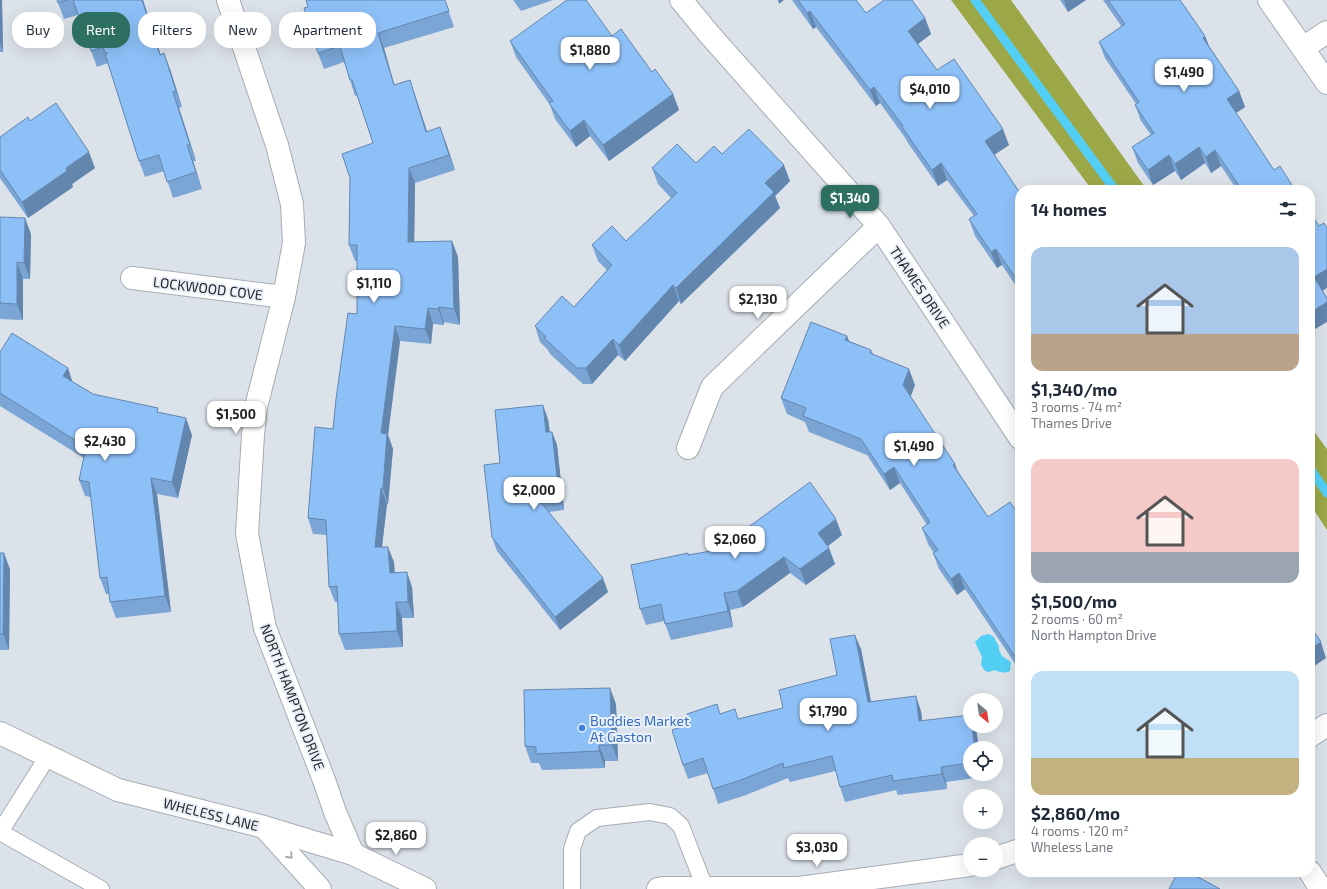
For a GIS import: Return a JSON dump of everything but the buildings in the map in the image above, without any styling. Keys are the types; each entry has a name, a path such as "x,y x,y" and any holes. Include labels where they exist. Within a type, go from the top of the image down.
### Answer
{"street":[{"name":"NORTH HAMPTON DRIVE","path":"228,0 277,145 292,204 294,243 284,297 256,407 246,534 265,628 335,812 353,854"},
{"name":"THAMES DRIVE","path":"681,0 709,34 879,226 1015,430"},
{"path":"1269,0 1327,83"},
{"path":"1303,48 1327,32"},
{"path":"688,448 712,387 879,226"},
{"name":"LOCKWOOD COVE","path":"132,278 284,297"},
{"path":"1315,733 1327,726"},
{"name":"WHELESS LANE","path":"0,733 118,790 264,827 353,854 424,889"},
{"path":"264,827 320,889"},
{"path":"1003,856 1015,852"},
{"path":"658,889 799,888 963,866"},
{"path":"1313,877 1321,889"}],"lane":[{"path":"48,756 0,832 101,889"},
{"path":"572,889 572,849 578,831 597,818 650,812 670,816 681,826 705,888"}],"green space":[{"path":"951,0 1011,0 1143,185 1088,185"},
{"path":"1315,433 1327,449 1327,530 1315,512"}],"water":[{"path":"988,634 993,636 999,646 1002,656 1011,662 1010,671 1004,673 994,670 989,672 985,671 981,665 982,657 975,642 981,636"}],"waterway":[{"path":"975,0 1111,185"},
{"path":"1315,475 1327,493"}],"place":[{"name":"Buddies Market At Gaston","path":"582,728"}]}
